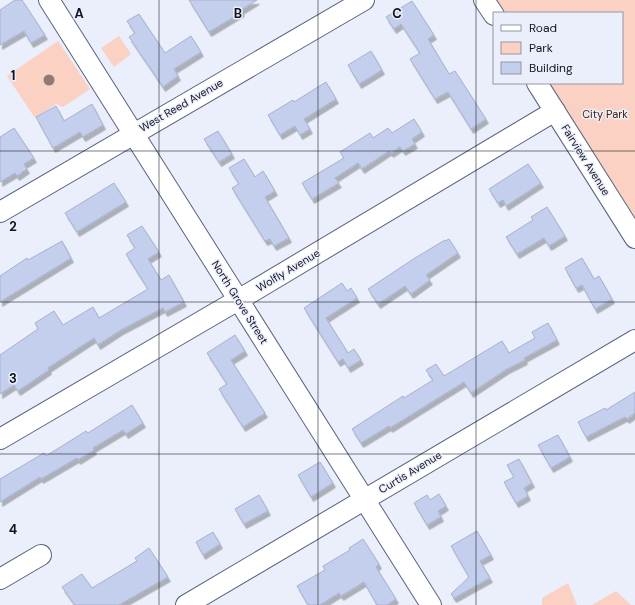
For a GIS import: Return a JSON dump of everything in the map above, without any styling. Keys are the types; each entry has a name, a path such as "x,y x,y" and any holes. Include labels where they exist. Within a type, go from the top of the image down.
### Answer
{"street":[{"name":"North Grove Street","path":"49,0 431,605"},
{"name":"West Reed Avenue","path":"0,212 133,133 364,0"},
{"path":"484,0 493,14"},
{"name":"Fairview Avenue","path":"538,84 635,238"},
{"name":"Wolfly Avenue","path":"0,439 238,300 555,111"},
{"name":"Curtis Avenue","path":"186,605 635,340"},
{"path":"0,579 41,555"}],"green space":[{"name":"City Park","path":"496,0 635,0 635,219 550,84 623,84 623,12 504,12"},
{"path":"119,36 131,54 114,67 101,48"},
{"path":"58,41 90,89 63,107 56,104 35,118 7,76"},
{"path":"568,583 577,605 542,605 542,598"},
{"path":"616,591 631,605 592,605"}],"building":[{"path":"15,0 22,0 45,35 31,43 24,31 0,45 0,10"},
{"path":"189,0 257,0 241,10 242,12 209,32"},
{"path":"412,1 434,35 428,39 449,74 455,71 486,119 471,129 448,92 435,99 410,59 420,53 401,24 394,29 386,17"},
{"path":"139,14 165,53 191,36 201,52 174,69 178,76 163,87 129,37 135,33 127,21"},
{"path":"371,51 382,70 359,84 348,65"},
{"path":"326,82 336,99 304,119 310,129 300,135 295,126 280,135 268,115 293,100 294,102"},
{"path":"92,104 103,125 83,137 80,132 53,148 36,117 56,106 64,121"},
{"path":"414,119 422,132 412,139 415,144 403,151 400,147 391,153 389,151 362,169 358,163 335,178 339,183 312,199 302,183 344,158 340,152 370,133 373,138 388,128 392,133"},
{"path":"14,128 34,158 24,164 27,169 17,176 15,173 0,182 0,137"},
{"path":"218,131 232,154 219,162 204,139"},
{"path":"244,159 255,177 263,171 275,191 265,197 289,238 274,246 270,239 265,241 232,188 239,184 229,168"},
{"path":"528,164 541,183 506,206 503,200 498,203 489,189"},
{"path":"114,183 126,202 77,232 65,213"},
{"path":"547,207 565,236 549,246 544,238 517,254 506,237 533,220 531,217"},
{"path":"142,226 159,252 148,259 161,280 169,275 184,302 165,312 163,308 121,330 98,345 94,338 48,368 49,370 18,391 14,385 0,394 0,355 38,329 35,323 54,311 63,325 93,307 99,318 148,289 126,254 135,248 127,235"},
{"path":"449,239 458,253 426,275 430,280 411,294 405,286 378,304 368,289 415,258"},
{"path":"62,241 71,258 0,302 0,276 27,258 28,260"},
{"path":"582,258 594,279 599,276 612,299 595,309 582,285 576,288 565,268"},
{"path":"342,283 347,291 351,288 357,298 326,318 348,353 354,349 361,360 348,368 343,359 338,362 304,308"},
{"path":"548,323 557,340 524,358 525,360 507,369 471,393 464,382 390,428 389,426 361,443 352,429 403,396 404,398 433,380 426,370 436,364 444,376 502,341 509,353 535,338 532,332"},
{"path":"235,335 245,351 231,360 265,413 243,427 219,389 227,384 207,353"},
{"path":"635,392 635,413 627,419 625,417 586,437 578,422 605,408 606,410"},
{"path":"132,405 143,423 126,434 123,430 93,448 94,450 78,460 77,458 41,479 40,477 0,502 0,479 44,453 46,456 86,431 88,433"},
{"path":"558,435 570,457 551,468 538,445"},
{"path":"519,459 532,483 524,488 528,496 516,503 504,482 514,477 507,465"},
{"path":"320,462 333,483 311,497 298,475"},
{"path":"439,494 446,506 438,511 441,517 427,525 414,503 427,495 430,500"},
{"path":"259,495 268,511 244,524 235,509"},
{"path":"477,531 491,555 480,561 490,578 454,598 451,594 469,577 451,546"},
{"path":"213,532 220,544 203,555 196,542"},
{"path":"363,539 379,564 376,567 396,599 387,605 377,605 364,582 341,596 339,593 320,605 308,605 297,586 325,570 323,566 350,550 349,548"},
{"path":"149,548 168,577 119,605 75,605 62,587 82,574 92,588 137,561 135,558"}]}
